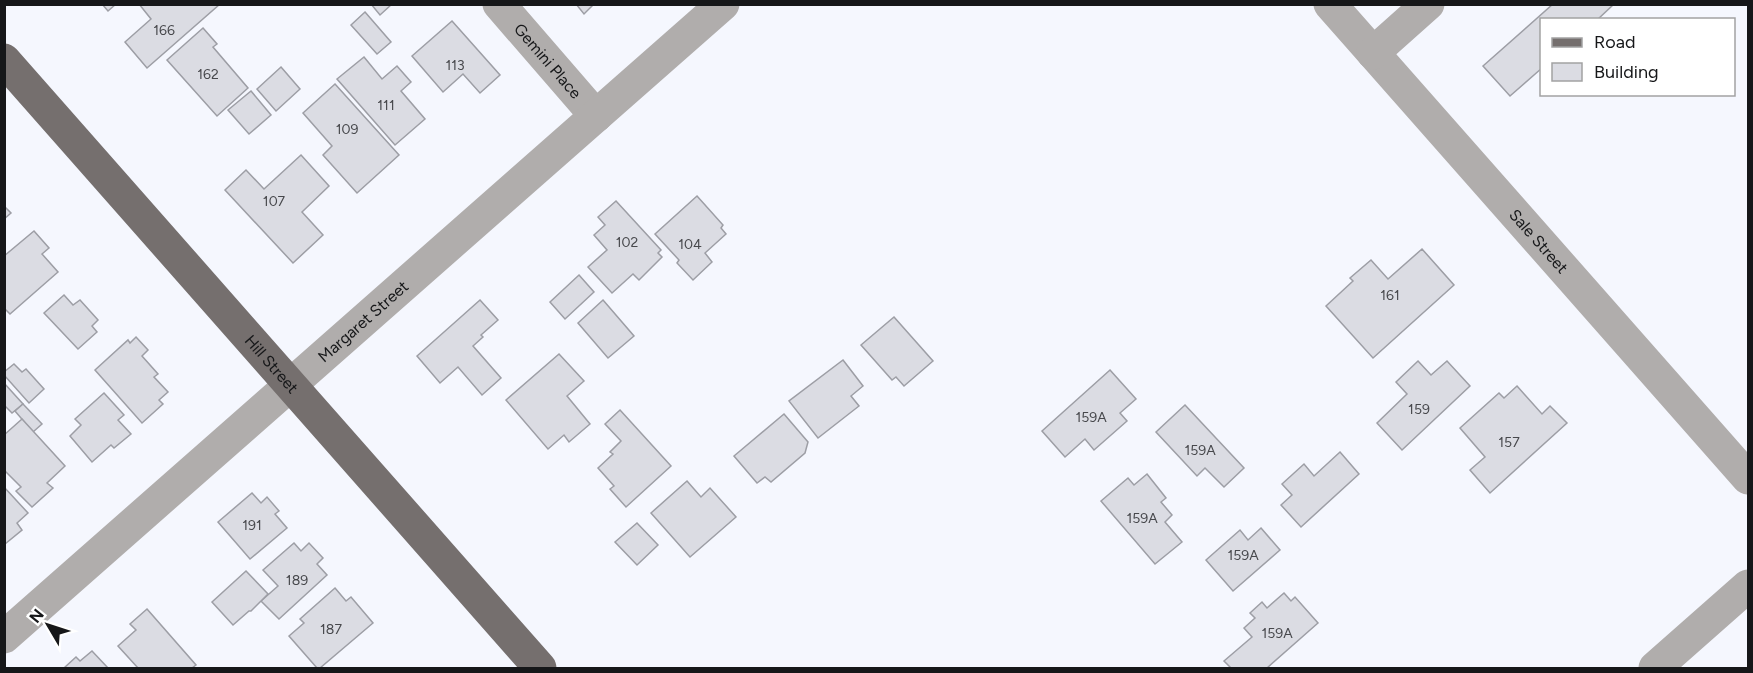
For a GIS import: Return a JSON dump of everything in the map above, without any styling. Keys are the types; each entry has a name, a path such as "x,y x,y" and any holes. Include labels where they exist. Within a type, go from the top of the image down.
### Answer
{"main road":[{"name":"Hill Street","path":"4,60 540,669"}],"street":[{"name":"Gemini Place","path":"499,4 596,116"},
{"name":"Margaret Street","path":"4,637 723,4"},
{"name":"Sale Street","path":"1330,4 1749,478"},
{"path":"1372,53 1428,4"},
{"path":"1655,669 1749,586"}],"building":[{"path":"102,4 116,4 108,11"},
{"path":"139,4 220,4 147,68 125,42 151,19"},
{"path":"371,4 392,4 380,15"},
{"path":"576,4 594,4 584,14"},
{"path":"1553,4 1614,4 1599,18 1540,18 1540,70 1510,96 1483,66"},
{"path":"365,12 391,42 377,54 351,25"},
{"path":"452,21 500,75 480,93 463,74 443,92 412,56"},
{"path":"203,28 217,44 213,47 248,88 217,116 167,60"},
{"path":"364,57 382,79 397,66 411,82 401,91 425,119 395,145 337,79"},
{"path":"281,67 300,89 276,111 257,89"},
{"path":"335,84 399,155 357,193 323,155 332,146 303,113"},
{"path":"251,91 271,115 249,134 228,110"},
{"path":"301,155 329,186 302,212 323,235 293,263 225,190 246,170 264,189"},
{"path":"697,196 723,225 721,228 726,234 705,253 712,262 693,280 677,263 679,260 655,234"},
{"path":"616,201 661,250 658,253 662,257 639,280 633,274 612,293 588,267 607,250 594,235 605,225 598,217"},
{"path":"4,206 11,213 4,219"},
{"path":"34,231 49,248 42,254 58,272 10,314 4,308 4,256"},
{"path":"1422,249 1454,285 1373,358 1326,306 1353,281 1350,278 1371,260 1388,279"},
{"path":"579,275 594,292 565,319 550,302"},
{"path":"64,295 73,305 80,300 98,320 92,326 97,332 78,349 44,313"},
{"path":"480,300 498,320 481,335 483,337 473,346 501,378 482,395 458,367 440,383 417,356"},
{"path":"603,300 634,336 608,358 578,323"},
{"path":"894,317 933,361 904,386 896,377 892,380 861,345"},
{"path":"136,337 148,350 142,356 158,374 154,377 168,392 159,400 163,404 142,423 95,370 128,340 130,343"},
{"path":"559,354 584,381 567,396 590,424 569,442 564,435 548,449 506,400"},
{"path":"843,360 863,386 851,396 859,406 818,438 789,401"},
{"path":"1418,361 1431,375 1447,361 1470,386 1402,450 1377,423 1407,394 1396,382"},
{"path":"14,364 22,372 26,369 44,389 29,403 4,375 4,372"},
{"path":"1110,370 1136,399 1120,413 1127,421 1094,450 1085,439 1065,457 1042,431"},
{"path":"4,383 23,404 12,413 4,405"},
{"path":"1517,386 1542,414 1550,406 1567,423 1490,493 1470,470 1485,457 1460,428 1499,393 1504,398"},
{"path":"104,393 124,415 118,420 131,434 114,448 111,445 92,462 70,436 81,425 75,419"},
{"path":"23,404 42,424 33,432 15,411"},
{"path":"1185,405 1244,468 1224,487 1205,468 1197,476 1156,432"},
{"path":"620,410 671,466 626,507 610,489 614,486 598,468 613,454 610,452 621,441 605,424"},
{"path":"784,414 808,442 805,453 771,482 765,477 757,483 734,456"},
{"path":"22,419 65,466 47,483 53,488 32,507 16,491 21,487 4,470 4,435"},
{"path":"1340,452 1359,474 1301,527 1281,505 1292,495 1282,484 1304,464 1314,476"},
{"path":"1147,474 1166,498 1161,502 1172,515 1165,522 1182,542 1155,564 1101,501 1128,478 1134,485"},
{"path":"687,481 701,497 710,488 736,517 690,557 651,513"},
{"path":"4,487 28,513 17,523 22,530 5,544"},
{"path":"252,493 261,503 267,497 279,511 275,514 287,528 250,559 218,522"},
{"path":"637,523 658,545 637,565 615,542"},
{"path":"1261,528 1280,550 1233,591 1206,560 1240,530 1248,540"},
{"path":"294,543 301,551 309,543 323,558 317,564 327,575 279,619 261,601 278,586 263,570"},
{"path":"246,571 268,594 233,625 212,602"},
{"path":"335,588 346,601 351,597 373,623 320,668 317,668 289,636 304,623 300,619"},
{"path":"1284,593 1291,601 1295,597 1318,623 1267,668 1231,668 1224,661 1252,637 1244,628 1255,618 1250,613 1262,602 1267,608"},
{"path":"147,609 196,665 192,668 138,668 118,646 136,630 130,624"},
{"path":"92,651 108,668 64,668 76,657 80,661"}]}
